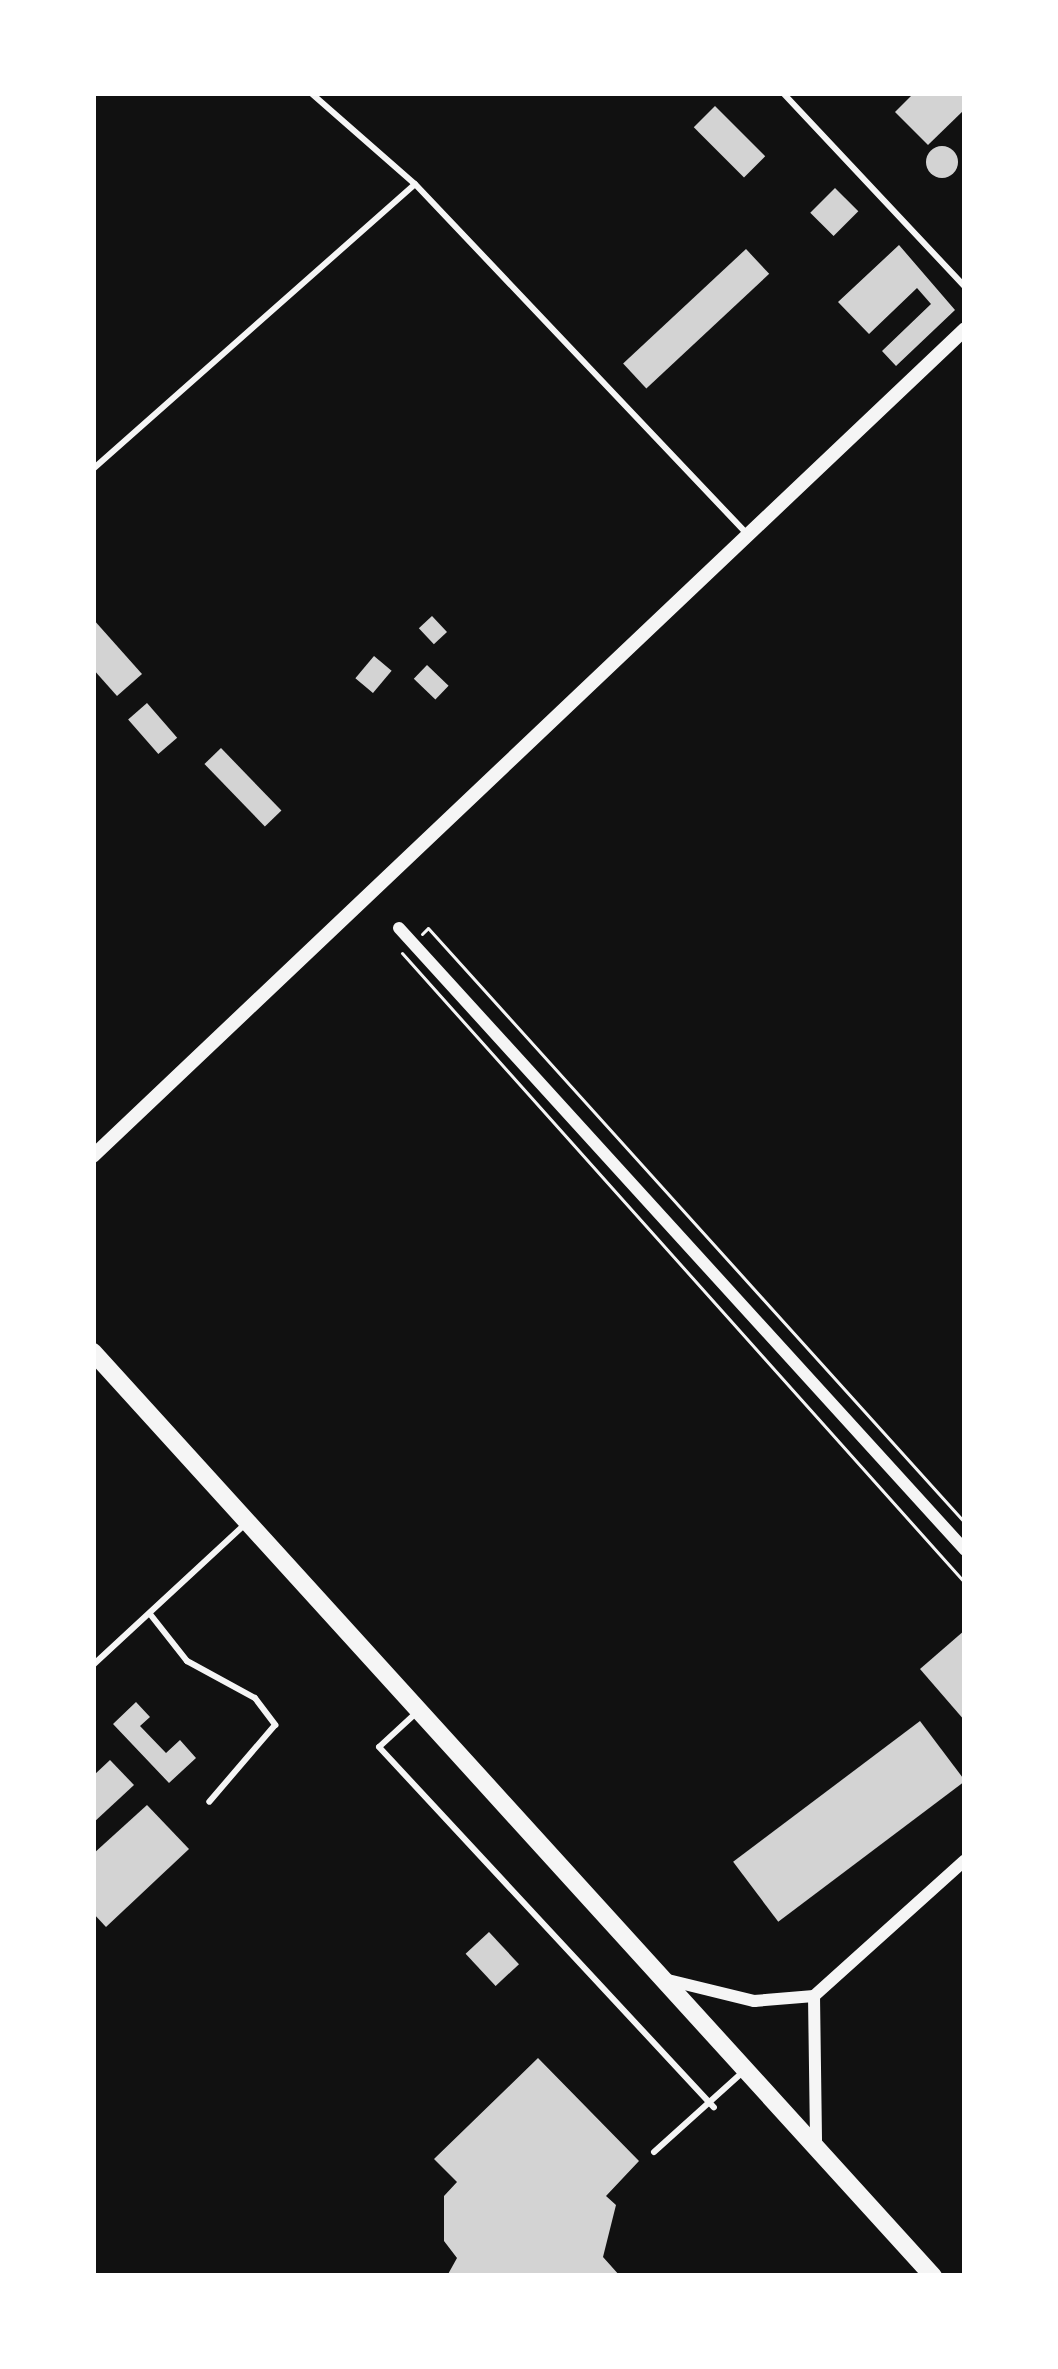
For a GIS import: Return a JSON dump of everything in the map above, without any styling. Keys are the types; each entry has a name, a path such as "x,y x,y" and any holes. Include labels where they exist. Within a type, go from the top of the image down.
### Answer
{"main road":[{"path":"93,1352 933,2276"}],"street":[{"path":"93,1156 965,329"},
{"path":"400,928 965,1550"},
{"path":"665,1979 754,2001 814,1996 965,1860"},
{"path":"814,1996 816,2146"}],"lane":[{"path":"310,93 415,184 747,534"},
{"path":"783,93 965,287"},
{"path":"93,470 415,184"},
{"path":"93,1665 247,1522"},
{"path":"150,1614 187,1661 255,1698 275,1725 209,1802"},
{"path":"419,1711 379,1747 714,2108"},
{"path":"653,2152 714,2108 745,2069"}],"building":[{"path":"914,93 965,93 965,109 928,145 895,112"},
{"path":"715,106 765,156 744,177 694,127"},
{"path":"942,146 953,151 958,162 953,173 942,178 931,173 926,162 931,151"},
{"path":"835,188 858,211 834,236 810,213"},
{"path":"899,245 955,310 896,366 882,351 931,304 917,288 869,334 838,302"},
{"path":"746,249 769,274 646,388 623,364"},
{"path":"432,616 447,632 434,644 419,628"},
{"path":"93,619 142,674 117,696 93,669"},
{"path":"374,656 392,671 373,693 355,678"},
{"path":"427,665 449,686 435,700 414,679"},
{"path":"147,703 177,738 158,754 128,719"},
{"path":"221,748 281,811 265,827 204,764"},
{"path":"965,1630 965,1721 920,1669"},
{"path":"136,1702 150,1717 140,1726 166,1753 180,1740 196,1758 169,1783 113,1724"},
{"path":"920,1721 965,1781 778,1922 733,1862"},
{"path":"110,1760 134,1785 93,1823 93,1776"},
{"path":"147,1805 189,1849 106,1927 93,1913 93,1854"},
{"path":"489,1932 519,1964 496,1986 466,1954"},
{"path":"538,2058 639,2161 606,2196 616,2205 603,2257 620,2276 447,2276 457,2258 444,2241 444,2196 457,2182 434,2159"}]}
